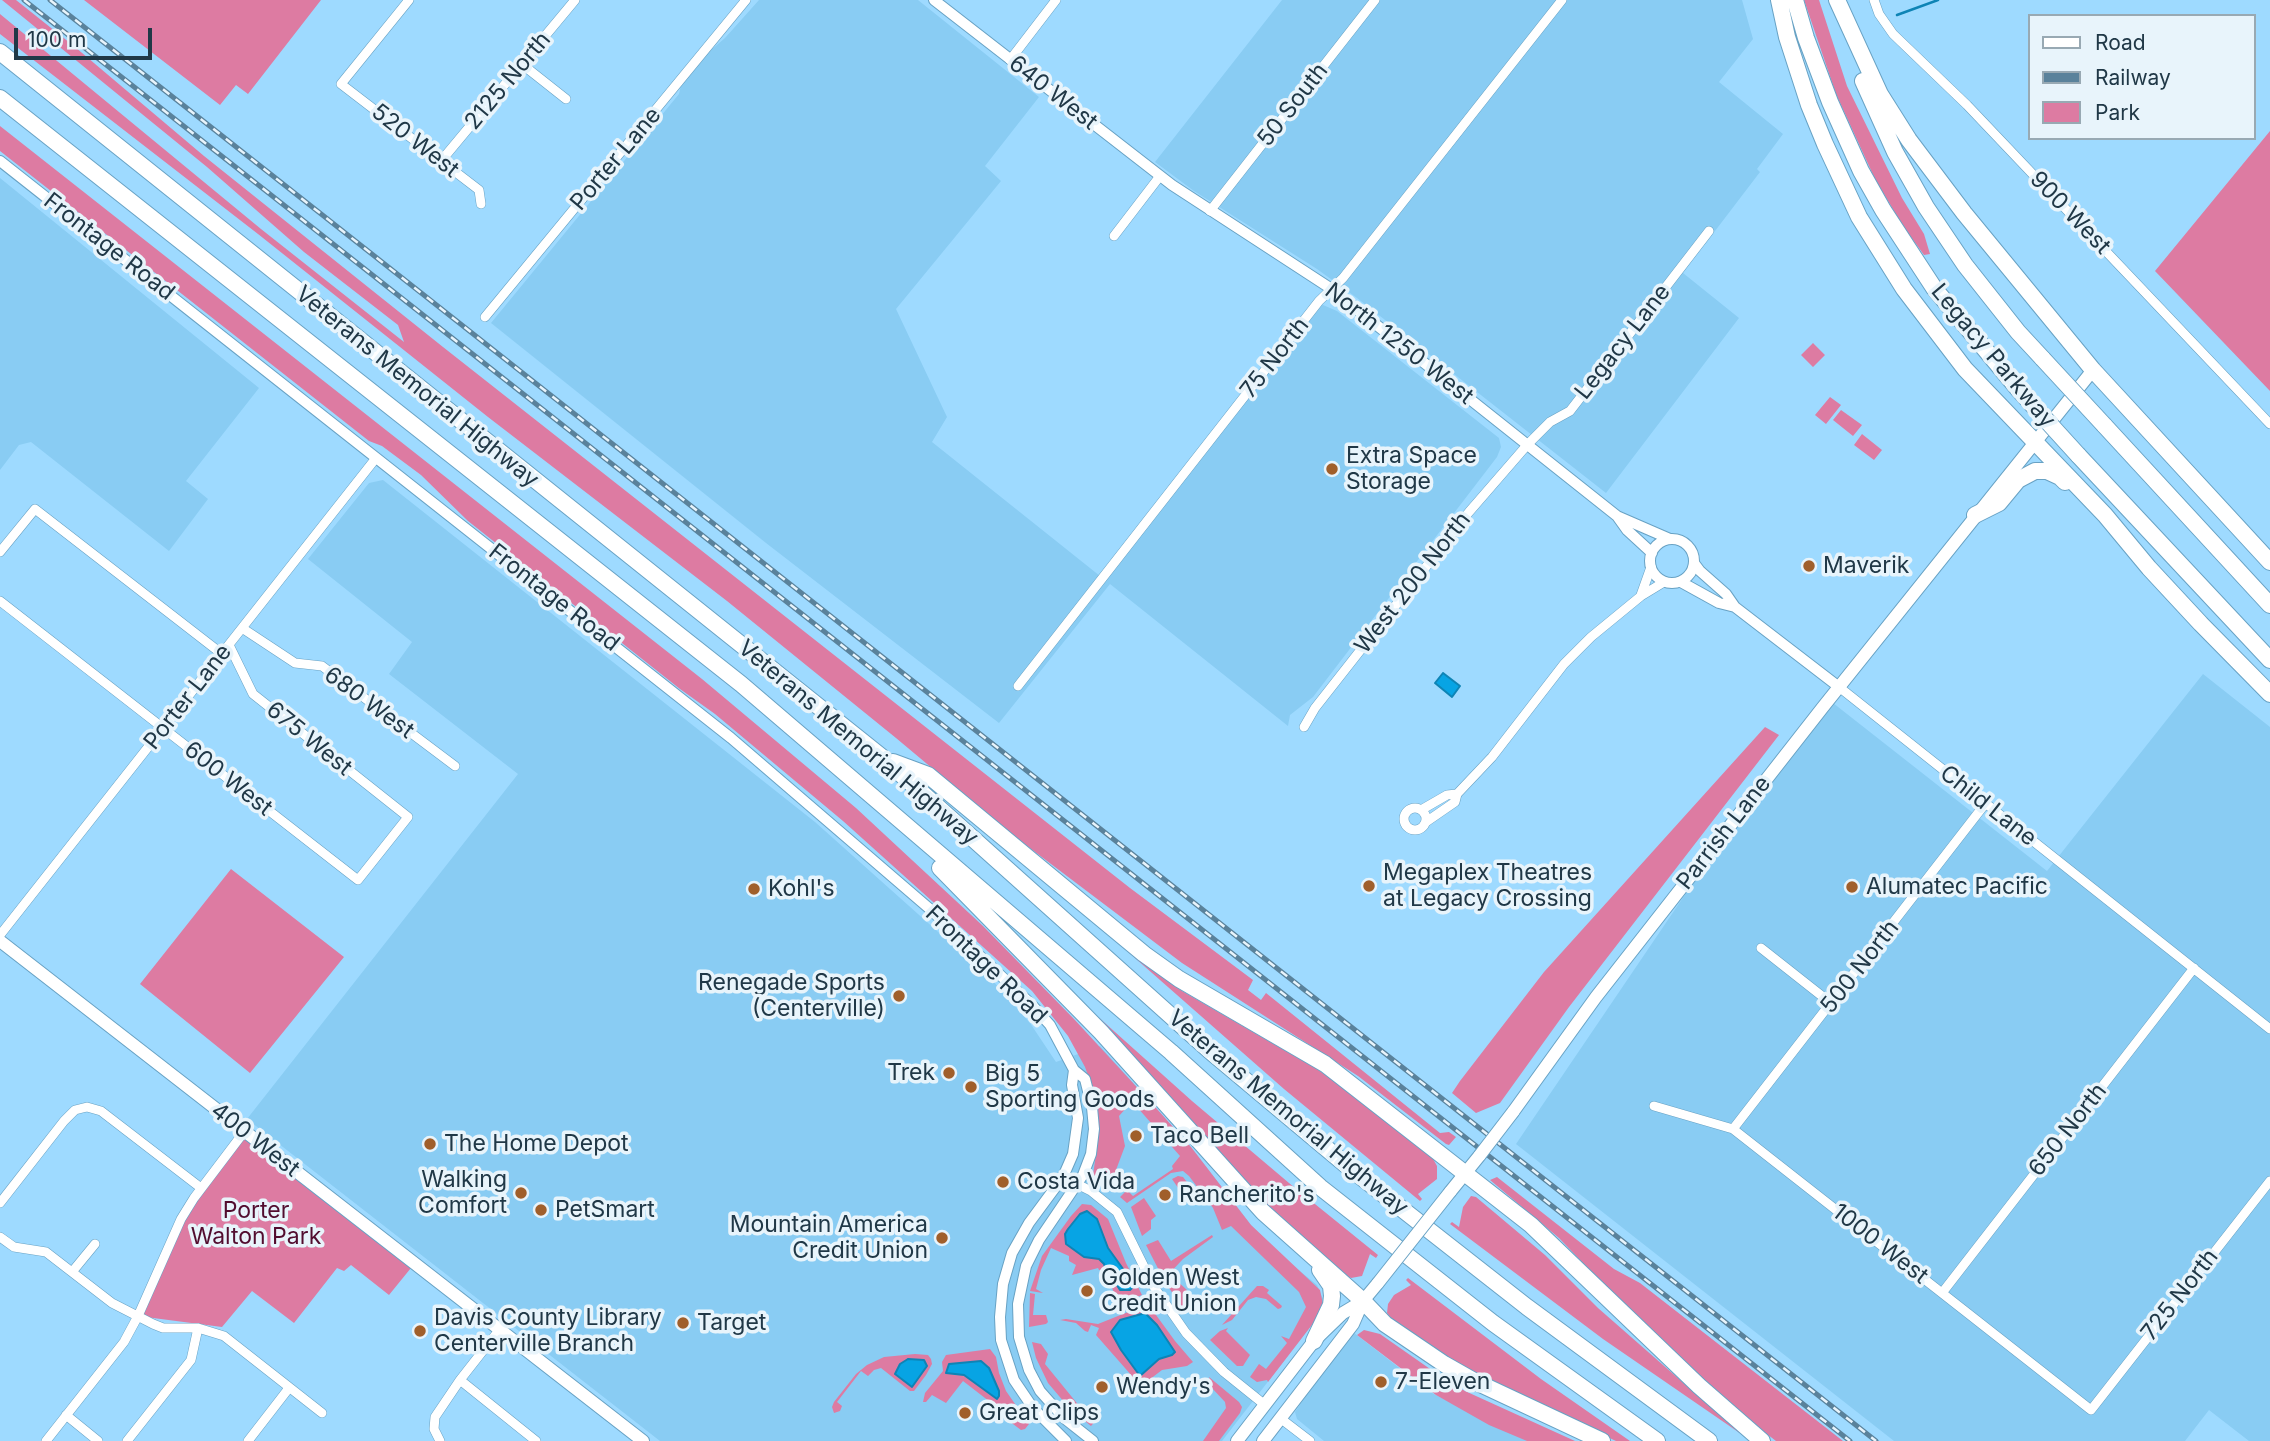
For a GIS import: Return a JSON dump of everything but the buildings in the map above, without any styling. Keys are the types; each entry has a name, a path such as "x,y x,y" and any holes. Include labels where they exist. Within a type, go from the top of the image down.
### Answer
{"highway":[{"path":"1779,0 1787,37 1809,105 1859,217 1904,289 1965,369 2105,515 2149,568"},
{"name":"Legacy Parkway","path":"1795,0 1830,102 1861,171 1934,288 2018,389 2270,660"},
{"path":"1835,0 1868,72 1909,140 1964,213 2093,370 2270,562"},
{"name":"Legacy Parkway","path":"1835,0 1853,56 1895,152 1926,207 1965,265 2018,332 2270,605"},
{"name":"Veterans Memorial Highway","path":"0,52 883,758 1209,1050 1351,1169 1527,1307 1710,1441"},
{"name":"Veterans Memorial Highway","path":"0,98 730,676 1171,1052 1320,1187 1493,1323 1657,1441"},
{"path":"2000,485 2030,464 2047,463 2060,468"},
{"path":"1975,515 1999,503 2021,478 2035,471 2047,471 2060,477 2270,694"},
{"path":"883,758 928,775 1144,954 1202,993 1325,1065 1465,1173 1553,1244 1689,1377 1762,1441"},
{"path":"876,800 1101,1032 1237,1184 1272,1220 1385,1324 1474,1381 1602,1441"},
{"path":"1237,1184 1249,1208 1278,1237 1320,1271 1331,1286 1331,1305 1314,1341"}],"main road":[{"name":"Parrish Lane","path":"1263,1441 1353,1324 1363,1301 1513,1112 1596,997 1975,515 2093,370"},
{"name":"400 West","path":"0,938 244,1132 643,1441"},
{"name":"Parrish Lane","path":"1237,1441 1314,1341 1343,1313 1363,1301"}],"street":[{"name":"520 West","path":"409,0 341,83 478,190 481,204"},
{"name":"2125 North","path":"440,161 575,0"},
{"name":"Porter Lane","path":"485,317 746,0"},
{"name":"640 West","path":"934,0 1172,185"},
{"path":"1010,60 1056,0"},
{"name":"50 South","path":"1210,211 1375,0"},
{"name":"75 North","path":"1018,686 1330,289 1343,278 1562,0"},
{"name":"900 West","path":"1874,0 1879,14 1893,34 1995,135 2270,425"},
{"path":"523,65 566,99"},
{"name":"Frontage Road","path":"0,160 731,738 884,869 1023,994 1050,1025 1074,1070 1085,1079 1094,1129 1088,1164 1078,1184 1029,1258 1021,1283 1018,1325 1024,1359 1040,1391 1064,1418 1093,1441"},
{"path":"1114,236 1160,176"},
{"name":"North 1250 West","path":"1172,185 1330,289 1618,516 1670,539"},
{"name":"Legacy Lane","path":"1528,444 1550,422 1570,411 1709,231"},
{"name":"West 200 North","path":"1304,727 1315,708 1469,512 1528,444"},
{"name":"Porter Lane","path":"0,938 376,458"},
{"path":"0,552 35,509 222,654"},
{"name":"North 1250 West","path":"1618,516 1627,530 1652,553"},
{"path":"1641,596 1651,567 1652,553 1658,544 1670,539 1685,543 1694,556 1690,574 1681,582 1664,582 1651,567"},
{"path":"1694,563 1726,594 1735,607 1839,687"},
{"path":"1426,822 1424,813 1415,808 1404,815 1404,823 1408,828 1416,830 1455,802 1457,794 1492,757 1564,664 1591,637 1641,596 1664,582"},
{"path":"1681,582 1719,603 1735,607"},
{"name":"600 West","path":"0,601 358,880"},
{"name":"680 West","path":"243,628 295,663 322,666 455,766"},
{"name":"675 West","path":"229,645 253,694 408,817 358,880"},
{"name":"Child Lane","path":"1839,687 2270,1029"},
{"path":"1421,810 1447,795 1457,794"},
{"name":"500 North","path":"1733,1129 1985,804"},
{"path":"1761,948 1832,1004"},
{"name":"650 North","path":"1942,1293 2194,968"},
{"name":"Frontage Road","path":"1066,1441 1033,1408 1014,1380 1001,1340 1000,1317 1003,1284 1012,1252 1029,1223 1063,1177 1073,1154 1078,1118 1072,1085 1074,1070"},
{"name":"1000 West","path":"1654,1106 1733,1129 2091,1410"},
{"path":"0,1203 64,1121 75,1110 87,1107 101,1111 201,1188"},
{"path":"46,1441 124,1342 175,1230 201,1188 244,1132"},
{"path":"1063,1177 1091,1191 1117,1212 1154,1287 1186,1333 1224,1372 1265,1405"},
{"name":"725 North","path":"2091,1410 2270,1181"},
{"path":"0,1237 14,1247 46,1252 112,1303 163,1328 198,1328 224,1336 322,1413"},
{"path":"72,1272 95,1244"},
{"path":"127,1441 191,1360 198,1328"},
{"path":"440,1441 434,1429 435,1418 460,1380 500,1329"},
{"path":"460,1380 537,1441"},
{"path":"248,1441 289,1388"},
{"path":"66,1415 98,1441"},
{"path":"1280,1418 1310,1441"}],"shaded area":[{"path":"759,0 918,0 1039,97 985,166 1001,181 896,309 947,417 932,442 1105,580 1319,306 1337,311 1499,438 1501,447 1497,457 1313,697 1290,715 1288,726 1110,584 999,723 766,543 491,323 679,94 681,85 703,57 725,38"},
{"path":"1282,0 1742,0 1753,39 1719,82 1783,134 1757,169 1760,172 1683,273 1739,318 1606,493 1357,298 1317,269 1194,191 1155,162"},
{"path":"0,178 259,388 186,481 208,499 169,551 31,442 19,445 0,470"},
{"path":"383,480 815,822 993,981 1030,1023 1056,1062 1100,1046 1191,1147 1251,1225 1284,1258 1317,1285 1323,1299 1318,1317 1222,1441 660,1441 247,1119 518,774 389,674 412,642 308,559 369,483"},
{"path":"1443,673 1460,686 1452,697 1435,683"},
{"path":"2203,674 2270,727 2270,1441 2249,1441 2209,1410 2185,1441 1894,1441 1516,1144 1697,877 1833,703 2047,871"},
{"path":"1087,1211 1097,1219 1108,1248 1131,1280 1133,1287 1130,1290 1120,1290 1115,1282 1109,1281 1104,1264 1099,1259 1084,1257 1066,1244 1065,1234 1068,1229 1080,1214"},
{"path":"1145,1313 1157,1325 1175,1352 1159,1359 1140,1376 1111,1332 1120,1320"},
{"path":"1354,1333 1432,1393 1528,1441 1324,1441 1297,1419 1295,1412"},
{"path":"908,1359 924,1360 927,1366 912,1387 895,1374 900,1364"},
{"path":"981,1361 989,1368 999,1391 997,1399 964,1375 946,1373 949,1364"}],"green space":[{"path":"2,0 16,0 204,156 443,347 1130,888 1253,980 1248,990 1261,1000 1266,993 1440,1133 1449,1132 1456,1137 1449,1145 1446,1144 1358,1076 1182,963 1006,830 727,601 0,34 0,14 261,229 404,342 398,325 304,252 207,167"},
{"path":"84,0 321,0 248,94 236,85 220,105"},
{"path":"1804,0 1819,0 1847,86 1902,198 1924,234 1930,254 1924,255 1875,179 1836,94"},
{"path":"0,126 702,679 856,808 983,926 1157,1109 1191,1147 1251,1225 1320,1290 1323,1304 1318,1317 1268,1382 1257,1382 1250,1377 1259,1364 1266,1369 1287,1343 1281,1336 1289,1339 1306,1307 1299,1292 1231,1226 1222,1230 1213,1208 1183,1171 1171,1173 1127,1203 1120,1197 1127,1190 1133,1196 1173,1169 1172,1166 1180,1156 1137,1107 1127,1107 1119,1116 1125,1146 1116,1170 1119,1180 1110,1188 1093,1175 1099,1133 1094,1092 1085,1067 1068,1036 1032,991 843,821 715,714 468,521 421,475 382,446 369,441 0,151"},
{"path":"2270,131 2270,391 2155,271"},
{"path":"1813,343 1825,355 1813,367 1801,355"},
{"path":"1830,397 1841,405 1826,424 1815,415"},
{"path":"1841,410 1862,425 1853,436 1833,420"},
{"path":"1862,434 1882,450 1874,460 1854,445"},
{"path":"1765,727 1779,735 1569,1007 1500,1103 1476,1113 1452,1093 1460,1081 1544,972"},
{"path":"231,869 344,957 250,1073 140,984"},
{"path":"1094,922 1182,991 1317,1069 1432,1157 1437,1166 1437,1179 1418,1194 1422,1199 1420,1201 1284,1089"},
{"path":"1077,998 1192,1101 1378,1255 1376,1258 1370,1254 1362,1276 1347,1276 1280,1221"},
{"name":"Porter Walton Park","path":"244,1132 415,1263 389,1295 351,1265 344,1271 337,1268 294,1323 252,1291 222,1327 138,1316 175,1230"},
{"path":"1183,1177 1197,1195 1195,1199 1189,1191 1183,1195 1172,1179"},
{"path":"1497,1177 1614,1269 1640,1283 1843,1441 1776,1441 1724,1401 1667,1350 1559,1238 1490,1180"},
{"path":"1471,1196 1476,1197 1545,1255 1598,1308 1744,1436 1603,1339 1450,1224 1452,1222 1459,1227 1463,1207"},
{"path":"1144,1198 1156,1216 1151,1220 1151,1229 1142,1236 1131,1207"},
{"path":"1082,1204 1091,1205 1108,1219 1142,1295 1132,1299 1114,1293 1111,1285 1107,1286 1102,1270 1098,1268 1072,1275 1076,1265 1069,1261 1069,1256 1051,1248 1036,1289 1043,1293 1030,1291 1042,1256"},
{"path":"1212,1235 1213,1237 1183,1259 1168,1275 1166,1284 1146,1245 1158,1240 1171,1261"},
{"path":"1408,1278 1541,1379 1630,1441 1616,1441 1463,1370 1391,1318 1387,1313 1388,1304 1394,1295 1411,1285 1406,1280"},
{"path":"1176,1280 1187,1290 1183,1295 1190,1302 1183,1308 1169,1288"},
{"path":"1257,1286 1269,1290 1267,1293 1281,1308 1278,1309 1266,1299 1256,1297 1248,1300 1232,1320 1222,1325"},
{"path":"1030,1293 1035,1294 1033,1315 1046,1315 1046,1324 1029,1327"},
{"path":"1148,1304 1193,1362 1187,1366 1162,1370 1137,1389 1130,1387 1132,1376 1096,1335 1099,1328 1091,1325 1088,1332 1076,1323 1060,1320 1098,1324"},
{"path":"1228,1328 1226,1331 1250,1355 1243,1366 1237,1366 1210,1340"},
{"path":"1364,1330 1380,1334 1465,1391 1575,1441 1527,1441 1489,1425 1436,1395 1357,1335"},
{"path":"1032,1342 1041,1344 1048,1354 1045,1364 1089,1418 1092,1410 1095,1411 1098,1418 1091,1426 1070,1409 1048,1383"},
{"path":"990,1349 996,1357 1006,1391 1029,1424 1025,1429 1021,1430 1005,1418 1007,1415 963,1381 946,1403 932,1395 923,1402 925,1393 943,1371 942,1362 946,1355"},
{"path":"928,1355 932,1364 914,1391 910,1391 881,1368 868,1376 861,1371 837,1402 842,1406 840,1411 834,1413 834,1402 856,1374 867,1365 884,1357"},
{"path":"1209,1377 1242,1407 1219,1441 1203,1441 1226,1408 1225,1402 1211,1387"}],"waterway":[{"path":"1897,15 1938,0"}],"railway":[{"path":"24,0 1850,1441"},
{"path":"50,0 1876,1441"}],"place":[{"name":"Extra Space Storage","path":"1332,469"},
{"name":"Maverik","path":"1809,566"},
{"name":"Megaplex Theatres at Legacy Crossing","path":"1369,886"},
{"name":"Alumatec Pacific","path":"1852,887"},
{"name":"Kohl's","path":"754,889"},
{"name":"Renegade Sports (Centerville)","path":"899,996"},
{"name":"Trek","path":"949,1073"},
{"name":"Big 5 Sporting Goods","path":"971,1087"},
{"name":"Taco Bell","path":"1136,1136"},
{"name":"The Home Depot","path":"430,1144"},
{"name":"Costa Vida","path":"1003,1182"},
{"name":"Walking Comfort","path":"521,1193"},
{"name":"Rancherito's","path":"1165,1195"},
{"name":"PetSmart","path":"541,1210"},
{"name":"Mountain America Credit Union","path":"942,1238"},
{"name":"Golden West Credit Union","path":"1087,1291"},
{"name":"Target","path":"683,1323"},
{"name":"Davis County Library Centerville Branch","path":"420,1331"},
{"name":"7-Eleven","path":"1381,1382"},
{"name":"Wendy's","path":"1102,1387"},
{"name":"Great Clips","path":"965,1413"}]}
